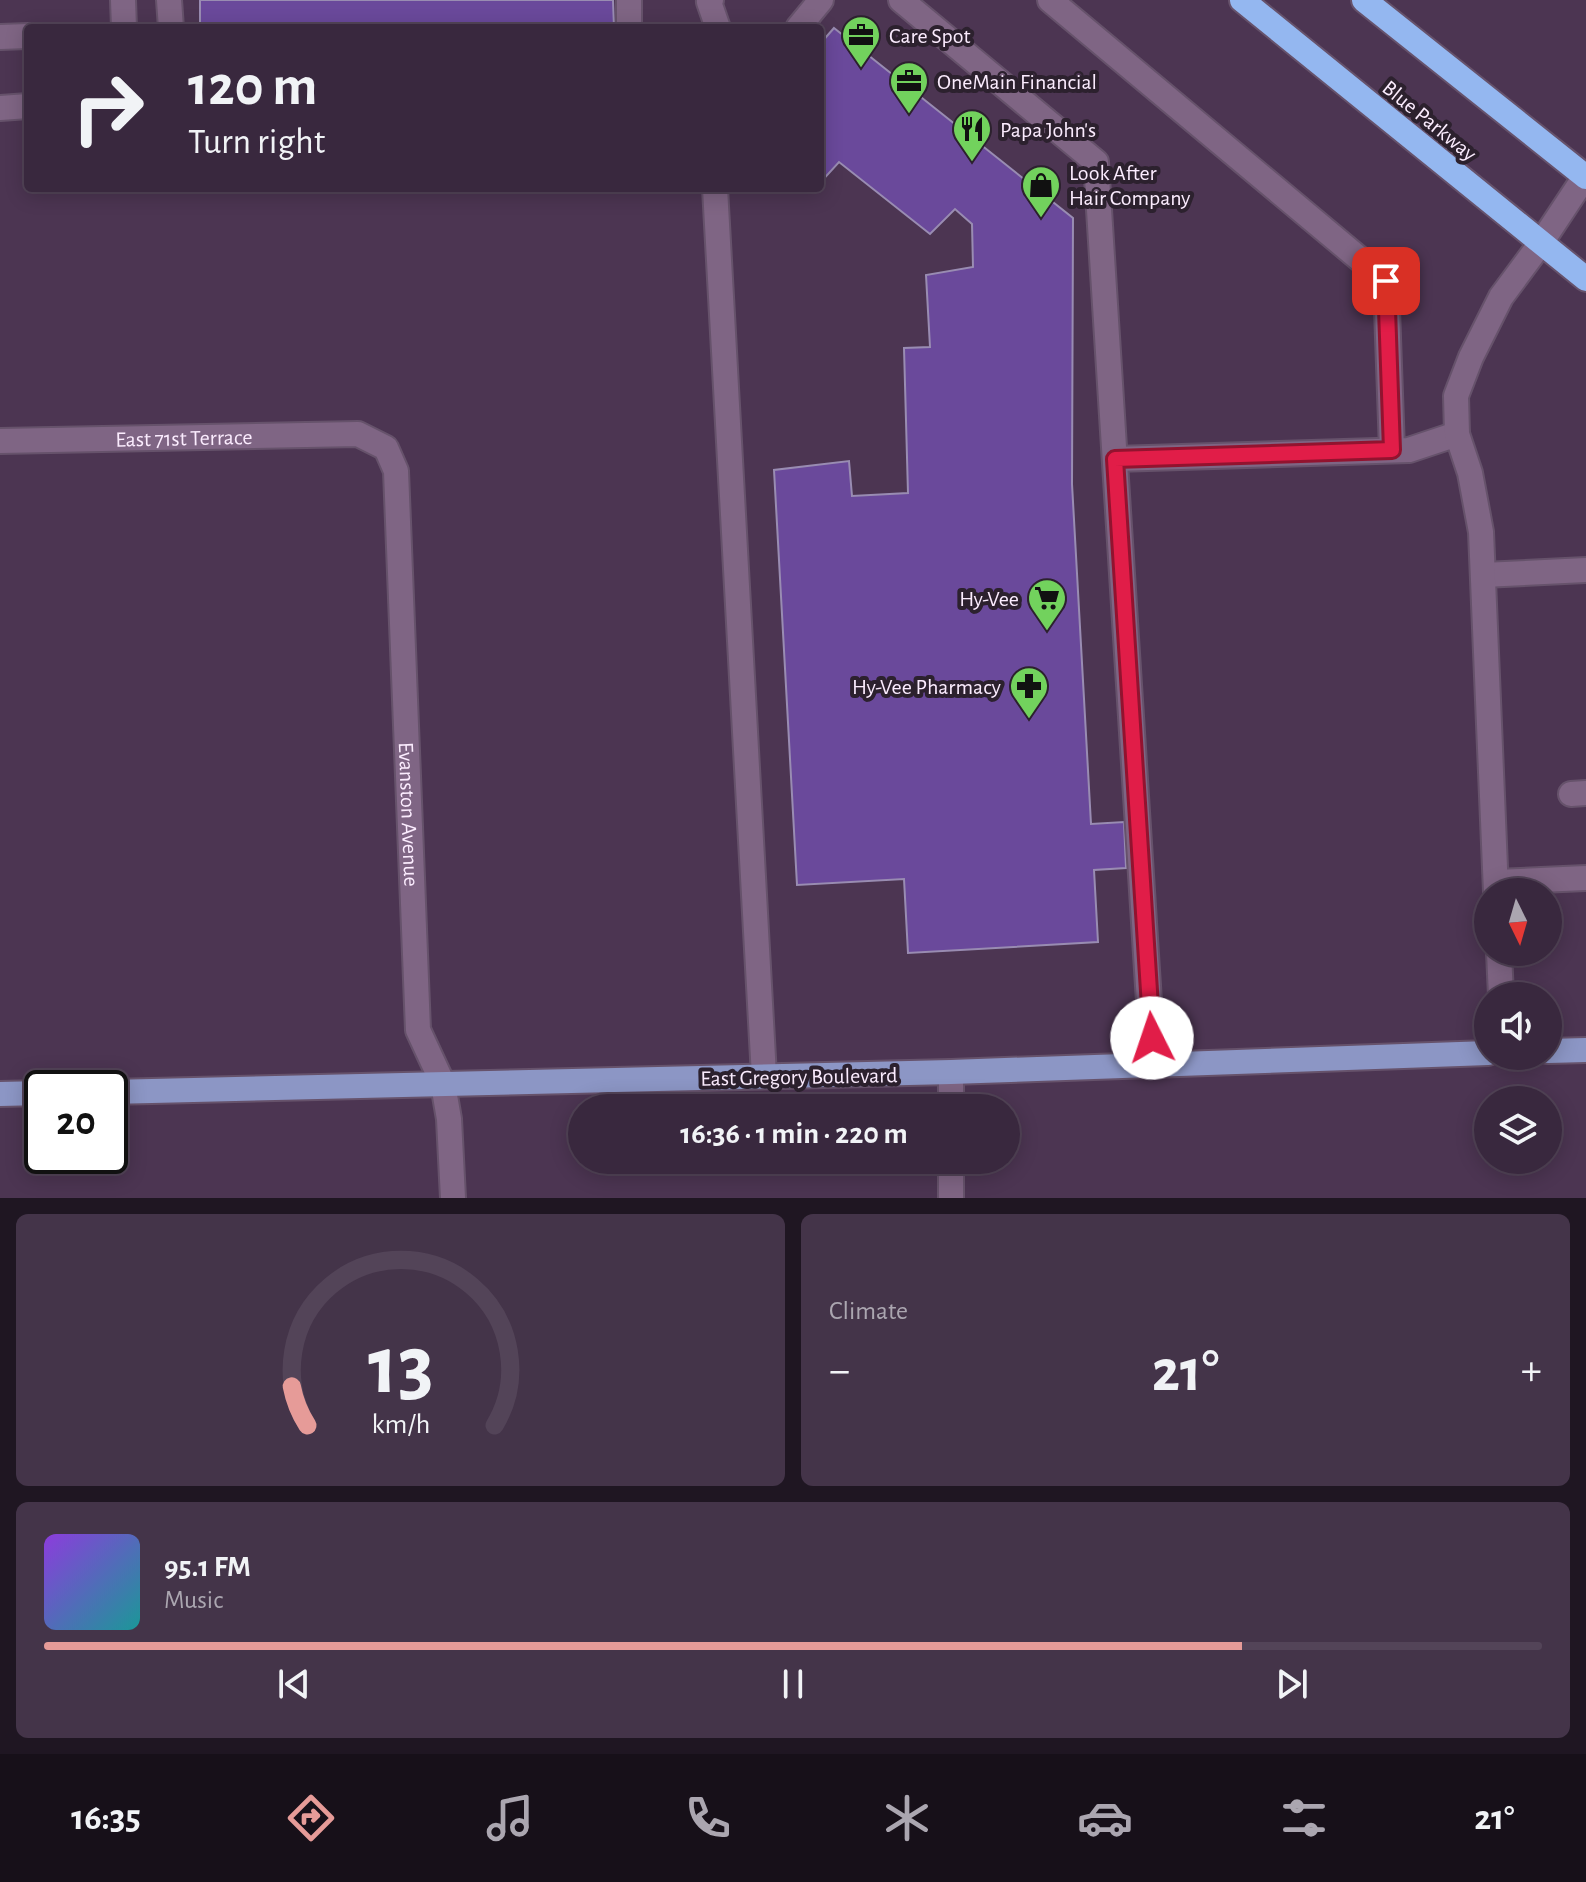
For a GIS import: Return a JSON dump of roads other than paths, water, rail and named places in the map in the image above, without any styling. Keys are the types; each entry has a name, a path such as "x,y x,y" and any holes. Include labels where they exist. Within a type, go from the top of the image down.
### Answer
{"highway":[{"name":"Blue Parkway","path":"1242,0 1586,279"},
{"path":"1364,0 1586,176"}],"main road":[{"path":"1562,1051 1586,1050"},
{"name":"East Gregory Boulevard","path":"128,1092 951,1072 1474,1054"},
{"path":"0,1094 24,1093"}],"street":[{"path":"123,0 124,24"},
{"path":"169,0 171,24"},
{"path":"629,0 629,24"},
{"path":"711,0 709,2 717,24"},
{"path":"801,24 821,0"},
{"path":"1050,0 1386,281 1392,450"},
{"path":"904,1 1096,162 1153,1065"},
{"path":"0,37 24,36"},
{"path":"0,108 24,106"},
{"path":"1496,878 1483,575 1470,473 1457,434 1456,396 1471,357 1501,297 1586,176"},
{"path":"715,192 764,1076"},
{"name":"East 71st Terrace","path":"0,441 358,434 369,437"},
{"path":"1115,459 1409,450 1457,434"},
{"name":"Evanston Avenue","path":"369,437 386,448 396,471 418,1030 443,1084 449,1119 453,1198"},
{"path":"1483,575 1586,570"},
{"path":"1562,880 1586,878"},
{"path":"951,1072 951,1094"},
{"path":"951,1174 951,1198"}],"place":[{"name":"Care Spot","path":"861,69"},
{"name":"OneMain Financial","path":"909,115"},
{"name":"Papa John's","path":"972,163"},
{"name":"Look After Hair Company","path":"1041,219"},
{"name":"Hy-Vee","path":"1047,632"},
{"name":"Hy-Vee Pharmacy","path":"1029,720"}]}
